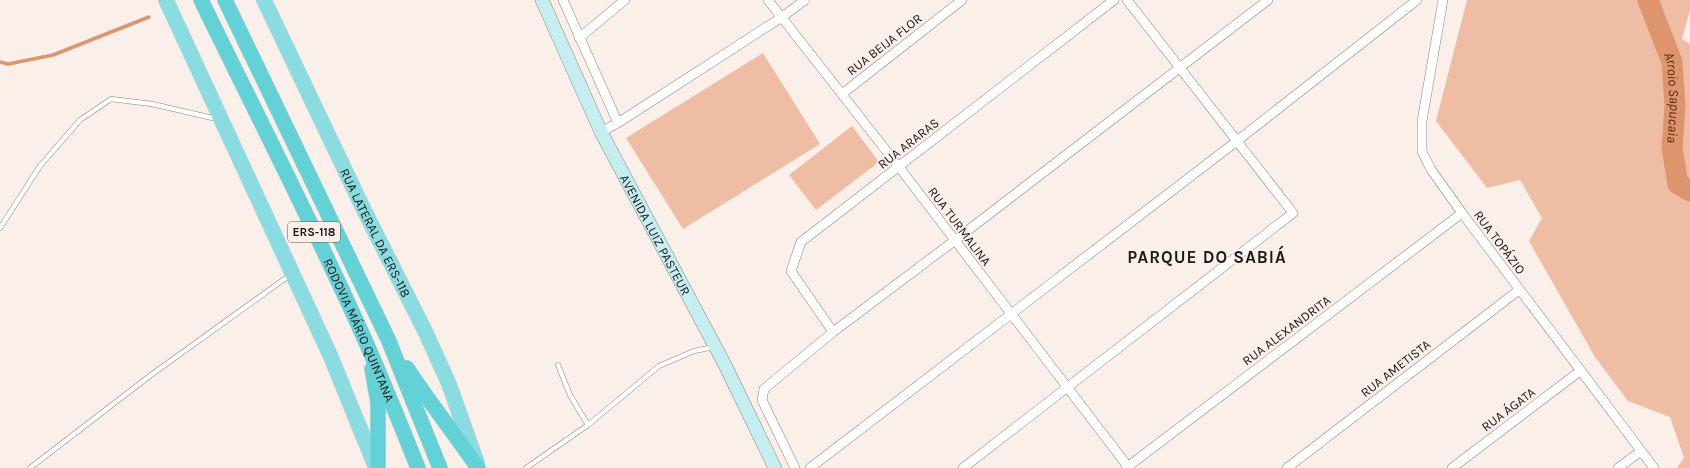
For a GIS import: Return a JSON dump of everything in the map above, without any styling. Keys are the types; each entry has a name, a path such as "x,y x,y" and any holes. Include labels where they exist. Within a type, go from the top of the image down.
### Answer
{"highway":[{"name":"RODOVIA MÁRIO QUINTANA","path":"200,0 324,252 369,349 418,468"},
{"name":"RODOVIA MÁRIO QUINTANA","path":"225,0 388,339 440,468"},
{"path":"388,339 426,396 455,434 478,468"},
{"path":"369,349 378,404 377,468"}],"main road":[{"path":"166,0 331,357 377,468"},
{"name":"RUA LATERAL DA ERS-118","path":"264,0 353,188 425,331 448,384 478,468"},
{"name":"AVENIDA LUIZ PASTEUR","path":"542,0 601,132 716,346 775,468"}],"street":[{"path":"563,0 578,38 618,123"},
{"path":"578,38 625,0"},
{"name":"RUA TURMALINA","path":"768,0 899,167 1127,468"},
{"path":"601,132 618,123 782,17 805,0"},
{"name":"RUA BEIJA FLOR","path":"842,94 962,0"},
{"name":"RUA ARARAS","path":"833,332 791,272 801,242 1114,0"},
{"path":"963,468 1293,213 1127,0"},
{"path":"795,468 762,400 764,389 833,332 1268,0"},
{"path":"810,468 1237,141 1417,0"},
{"name":"RUA TOPÁZIO","path":"1443,0 1422,121 1422,152 1432,171 1462,213 1654,468"},
{"name":"RUA ALEXANDRITA","path":"1127,468 1462,213"},
{"name":"RUA AMETISTA","path":"1287,468 1519,290"},
{"name":"RUA ÁGATA","path":"1452,468 1580,371"},
{"path":"1618,468 1641,450"}],"lane":[{"path":"0,228 40,166 80,120 111,99 152,104 222,121"},
{"path":"30,468 151,375 293,273"},
{"path":"526,468 588,425 659,366 694,351 716,346"},
{"path":"558,365 570,395 588,425"}],"shaded area":[{"path":"1467,0 1690,0 1690,10 1682,39 1690,44 1690,468 1677,468 1684,458 1670,417 1628,401 1595,357 1529,241 1542,218 1520,180 1487,188 1436,121"},
{"path":"763,53 820,144 683,229 626,138"},
{"path":"852,126 879,162 816,210 789,175"}],"waterway":[{"name":"Arroio Sapucaia","path":"1648,0 1672,62 1675,106 1672,148 1678,184 1690,191"},
{"path":"0,62 8,64 53,55 149,17"}],"district":[{"name":"PARQUE DO SABIÁ","path":"1207,257"}]}
